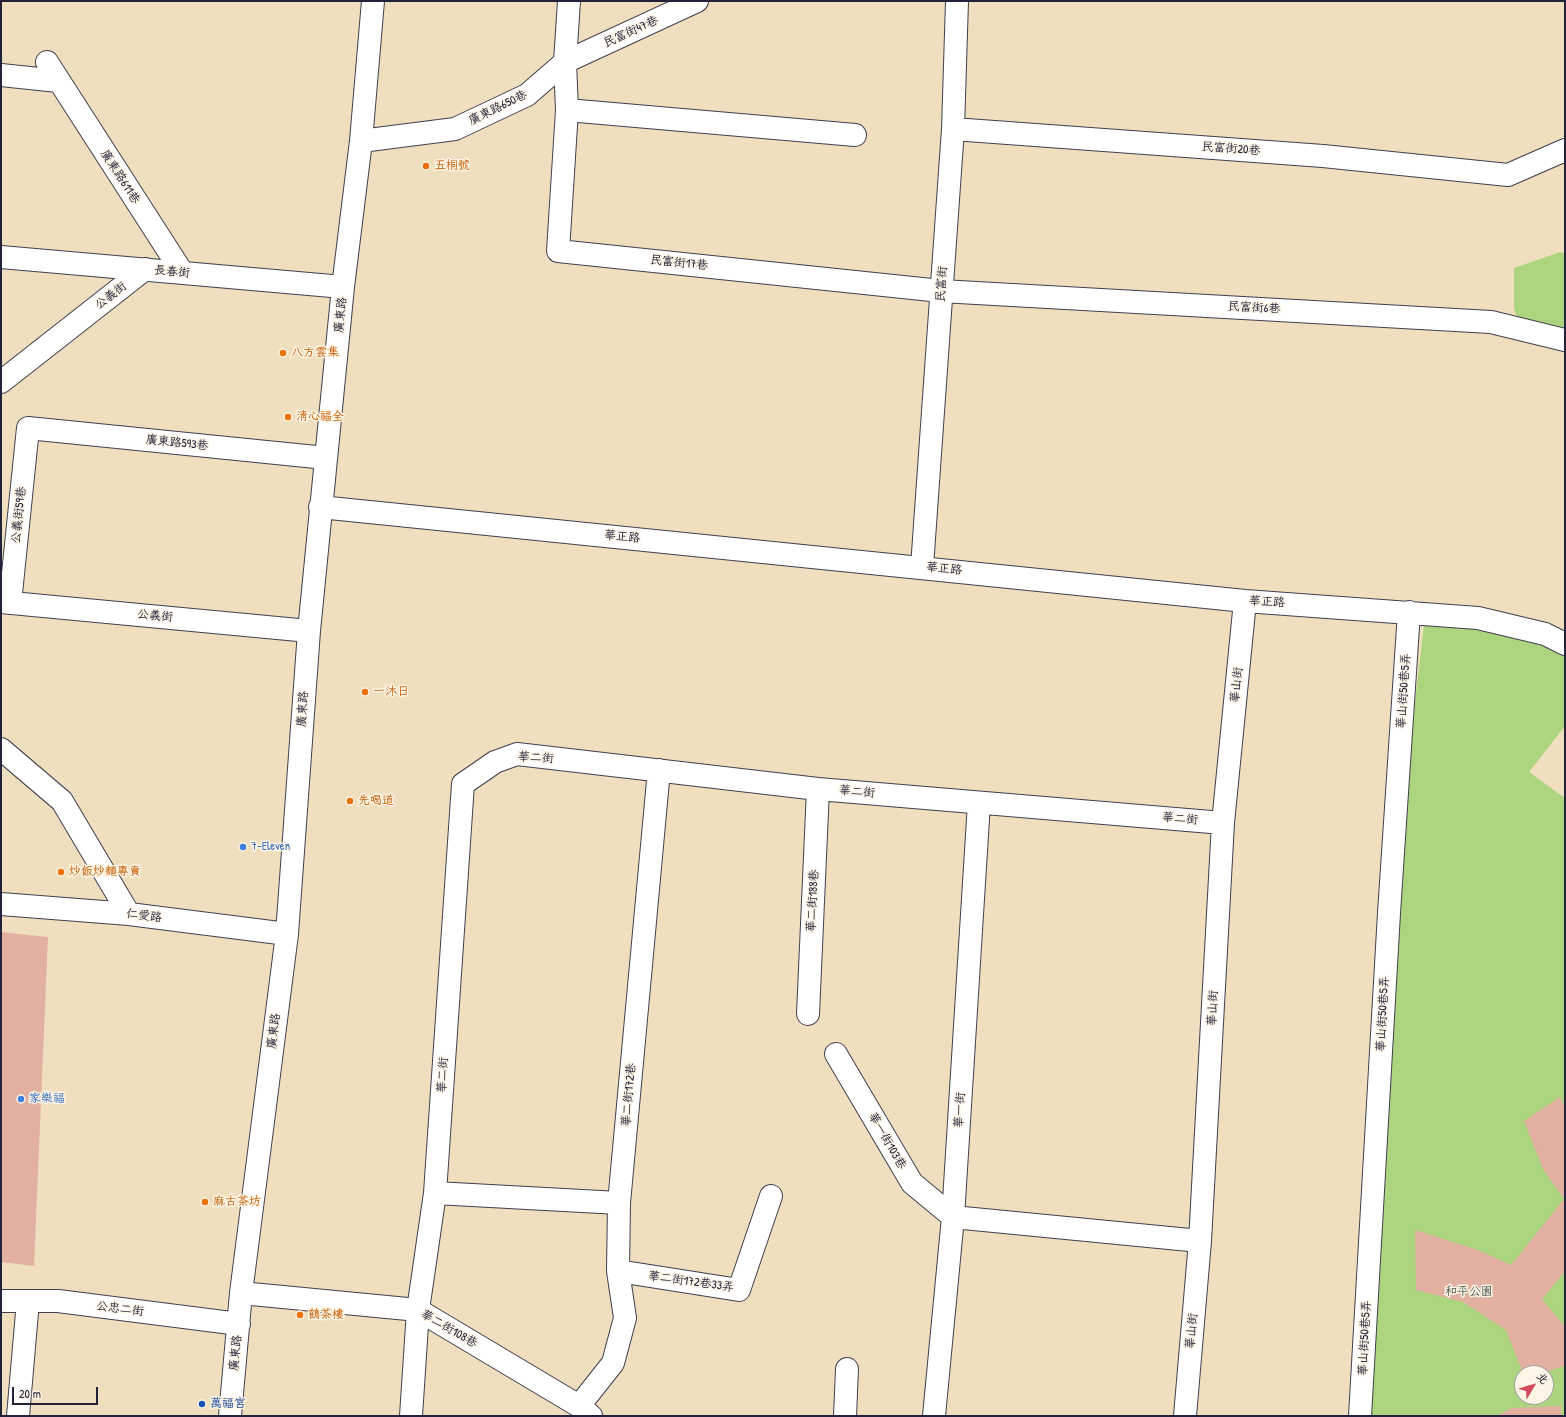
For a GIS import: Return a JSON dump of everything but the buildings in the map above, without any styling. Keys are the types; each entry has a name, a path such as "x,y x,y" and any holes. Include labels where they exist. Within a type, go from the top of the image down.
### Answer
{"street":[{"name":"廣東路","path":"230,1416 241,1293 287,934 309,631 320,507 343,286 361,141 373,1"},
{"path":"565,62 569,1"},
{"name":"民富街47巷","path":"565,62 698,1"},
{"name":"民富街","path":"922,567 953,129 957,1"},
{"name":"廣東路611巷","path":"46,62 182,272"},
{"name":"廣東路650巷","path":"361,141 455,129 527,95 565,62"},
{"name":"民富街17巷","path":"565,62 567,110 558,251 941,291"},
{"path":"1,75 58,81"},
{"path":"567,110 855,135"},
{"name":"民富街20巷","path":"953,129 1323,156 1508,175 1565,150"},
{"name":"長春街","path":"1,257 343,286"},
{"name":"公義街","path":"1,382 145,269"},
{"name":"民富街6巷","path":"941,291 1492,322 1565,340"},
{"name":"廣東路593巷","path":"28,428 326,458"},
{"name":"公義街59巷","path":"6,602 28,428"},
{"name":"華正路","path":"320,507 1246,601 1478,618 1545,634 1565,644"},
{"name":"華山街","path":"1185,1416 1200,1241 1223,823 1246,601"},
{"name":"公義街","path":"6,602 309,631"},
{"name":"華山街50巷5弄","path":"1360,1416 1409,612"},
{"path":"1,749 62,801 129,914"},
{"name":"華二街","path":"411,1416 418,1310 435,1193 463,784 495,762 517,754 818,788 1223,823"},
{"name":"華二街172巷","path":"585,1411 613,1363 626,1318 618,1271 619,1203 659,770"},
{"name":"華二街188巷","path":"808,1014 818,788"},
{"name":"華一街","path":"934,1416 953,1217 979,803"},
{"name":"仁愛路","path":"1,904 129,914 287,934"},
{"name":"華一街103巷","path":"836,1054 912,1183 953,1217"},
{"path":"435,1193 619,1203"},
{"name":"華二街172巷33弄","path":"618,1271 739,1290 771,1196"},
{"path":"953,1217 1200,1241"},
{"name":"華二街108巷","path":"241,1293 418,1310 585,1411"},
{"name":"公忠二街","path":"1,1300 58,1301 239,1324"},
{"path":"18,1416 28,1301"},
{"path":"845,1416 846,1369"}],"green space":[{"path":"1560,252 1565,254 1565,328 1521,328 1514,309 1514,268"},
{"name":"和平公園","path":"1425,616 1508,626 1565,656 1565,726 1529,772 1565,798 1565,1416 1366,1416 1404,796"}],"place":[{"name":"五桐號","path":"426,166"},
{"name":"八方雲集","path":"283,353"},
{"name":"清心福全","path":"288,417"},
{"name":"一沐日","path":"365,692"},
{"name":"先喝道","path":"350,801"},
{"name":"7-Eleven","path":"243,847"},
{"name":"炒飯炒麵專賣","path":"61,872"},
{"name":"家樂福","path":"21,1099"},
{"name":"麻古茶坊","path":"205,1202"},
{"name":"鶴茶樓","path":"300,1315"},
{"name":"萬福宮","path":"202,1404"}]}
